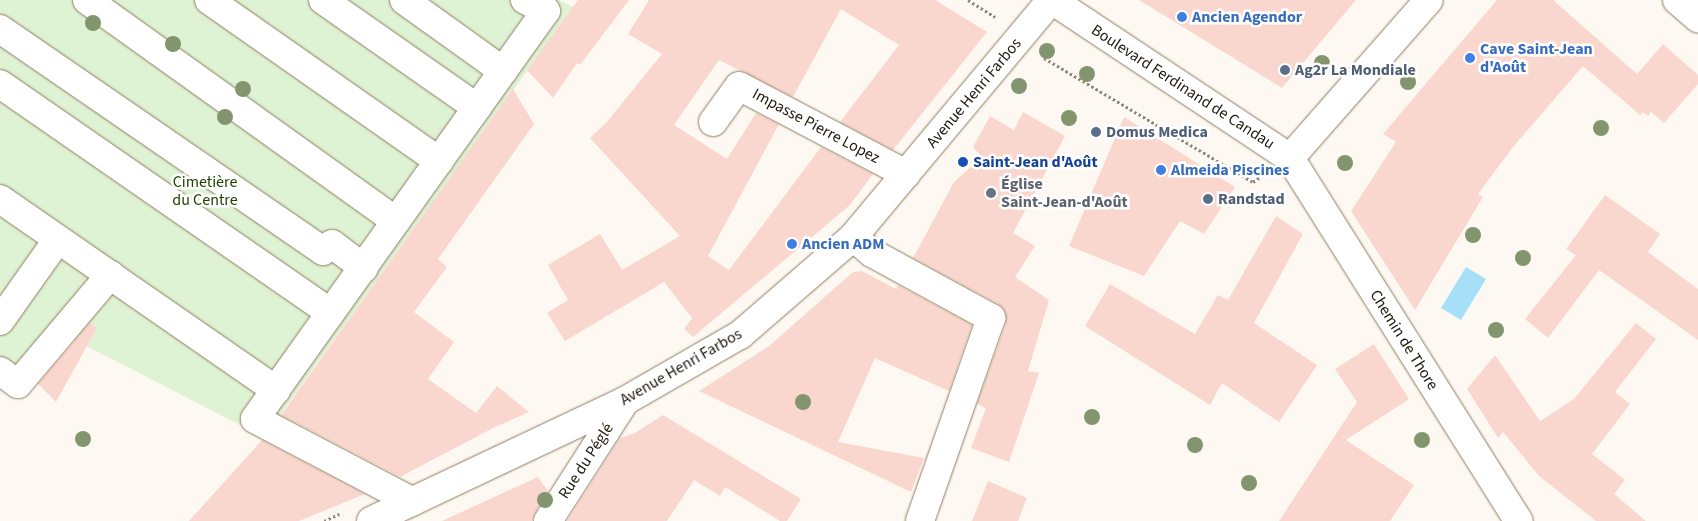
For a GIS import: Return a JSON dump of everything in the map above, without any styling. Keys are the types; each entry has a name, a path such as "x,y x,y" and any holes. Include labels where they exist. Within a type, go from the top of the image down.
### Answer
{"street":[{"path":"87,0 396,221"},
{"path":"209,0 439,161"},
{"path":"323,0 477,108"},
{"path":"404,0 503,71"},
{"path":"412,502 255,419 546,11 525,0"},
{"name":"Boulevard Ferdinand de Candau","path":"1051,0 1290,158 1429,0"},
{"name":"Avenue Henri Farbos","path":"371,521 625,401 740,335 853,237 1051,0"},
{"path":"1677,0 1698,18"},
{"path":"0,29 323,252 332,244 364,268"},
{"path":"0,84 331,313"},
{"name":"Impasse Pierre Lopez","path":"714,122 739,86 906,174"},
{"name":"Chemin de Thore","path":"1290,158 1519,521"},
{"path":"0,199 276,390"},
{"path":"853,237 872,253 992,318 920,521"},
{"path":"0,321 58,240"},
{"path":"0,371 18,384 110,275"},
{"name":"Rue du Péglé","path":"548,521 625,401"}],"path":[{"path":"968,0 996,18 997,24"},
{"path":"1075,76 1253,182 1290,158"},
{"path":"324,521 341,513"}],"green space":[{"name":"Cimetière du Centre","path":"0,0 559,0 573,7 280,415 325,441 370,492 73,339 0,381"}],"water":[{"path":"1466,267 1486,279 1461,320 1441,308"}],"building":[{"path":"578,0 629,0 580,65 577,63 553,98 527,70"},
{"path":"649,0 935,0 987,32 893,150 840,122 899,45 841,9 793,97 719,60 674,125 727,159 756,113 779,124 708,256 729,270 821,147 873,174 850,205 693,337 684,329 692,318 664,282 565,341 547,313 568,300 548,265 600,234 622,270 680,236 590,138 606,123 662,54 628,34"},
{"path":"1139,0 1356,0 1282,88"},
{"path":"1497,0 1553,0 1637,74 1663,44 1698,75 1698,84 1664,123 1651,112 1648,116 1643,112 1640,115 1583,66 1513,147 1478,194 1483,197 1415,310 1351,211 1396,142 1383,134"},
{"path":"513,89 534,124 438,259 447,267 414,312 454,342 428,379 476,413 497,386 529,412 495,427 400,477 281,415"},
{"path":"1023,112 1065,136 1013,233 1035,246 1015,277 1049,300 1028,371 1039,373 1009,462 971,448 986,408 977,404 1006,323 1004,310 998,304 913,258 954,182 982,157 973,147 990,116 1014,130"},
{"path":"1124,117 1235,187 1204,234 1180,221 1144,276 1069,246"},
{"path":"1605,195 1660,234 1648,252 1698,289 1698,340 1599,270 1548,338 1525,319 1576,255 1566,249"},
{"path":"1276,216 1303,234 1254,323 1317,365 1279,422 1222,383 1210,405 1085,326 1110,284 1195,334 1218,295 1228,300"},
{"path":"862,271 896,289 898,285 972,325 949,391 875,358 838,442 924,458 911,492 699,391 769,346 853,272"},
{"path":"90,323 97,328 56,402 38,384"},
{"path":"1636,323 1656,339 1615,392 1630,404 1592,454 1625,480 1614,494 1646,521 1596,521 1539,476 1503,432 1498,438 1467,389 1495,355 1540,421 1574,399"},
{"path":"1374,344 1409,399 1346,440 1414,485 1390,521 1279,521 1357,402 1335,369"},
{"path":"663,415 801,499 787,521 780,521 725,487 720,496 694,480 667,521 567,521 620,438 635,433"},
{"path":"262,440 365,494 299,521 189,521"},
{"path":"538,477 548,491 532,521 442,521"},
{"path":"988,481 1027,498 1018,521 972,521"}],"place":[{"name":"Ancien Agendor","path":"1182,17"},
{"name":"Cave Saint-Jean d'Août","path":"1470,58"},
{"name":"Ag2r La Mondiale","path":"1285,70"},
{"name":"Domus Medica","path":"1096,132"},
{"name":"Saint-Jean d'Août","path":"963,162"},
{"name":"Almeida Piscines","path":"1161,170"},
{"name":"Église Saint-Jean-d'Août","path":"991,193"},
{"name":"Randstad","path":"1208,199"},
{"name":"Ancien ADM","path":"792,244"}]}
